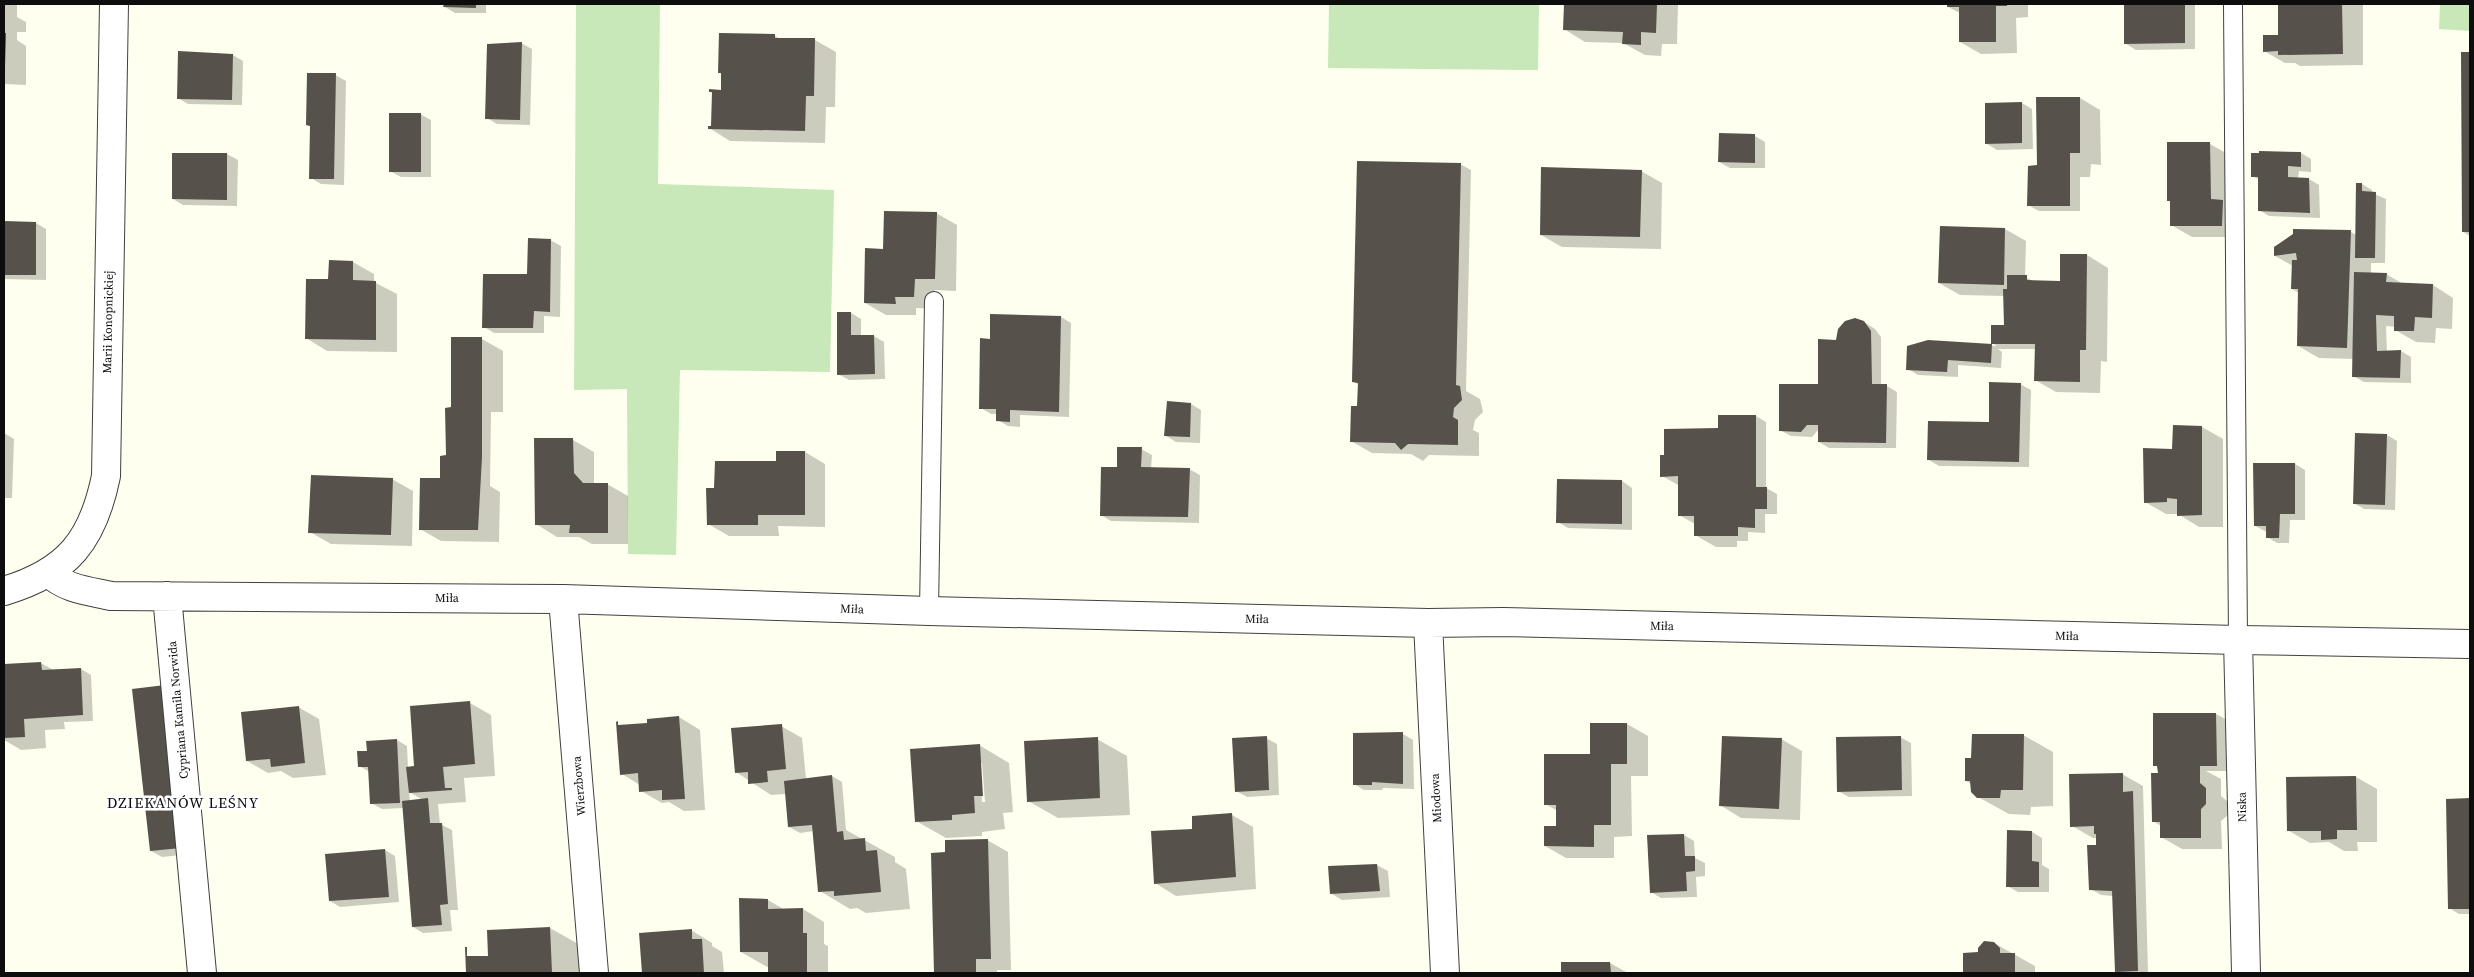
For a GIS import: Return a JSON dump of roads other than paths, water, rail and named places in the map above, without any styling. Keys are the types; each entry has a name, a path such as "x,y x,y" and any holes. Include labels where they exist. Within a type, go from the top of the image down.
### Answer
{"street":[{"name":"Marii Konopnickiej","path":"4,591 49,573 74,551 92,525 100,505 106,476 114,4"},
{"name":"Miła","path":"49,573 57,581 111,596 563,599 929,611 1428,623 1503,622 2470,644"},
{"name":"Cypriana Kamila Norwida","path":"167,596 202,973"},
{"name":"Wierzbowa","path":"563,599 594,973"},
{"name":"Miodowa","path":"1428,623 1445,973"},
{"name":"Niska","path":"2238,640 2246,973"}],"lane":[{"path":"2233,4 2238,640"},
{"path":"929,611 934,301"}],"district":[{"name":"DZIEKANÓW LEŚNY","path":"183,803"}]}
